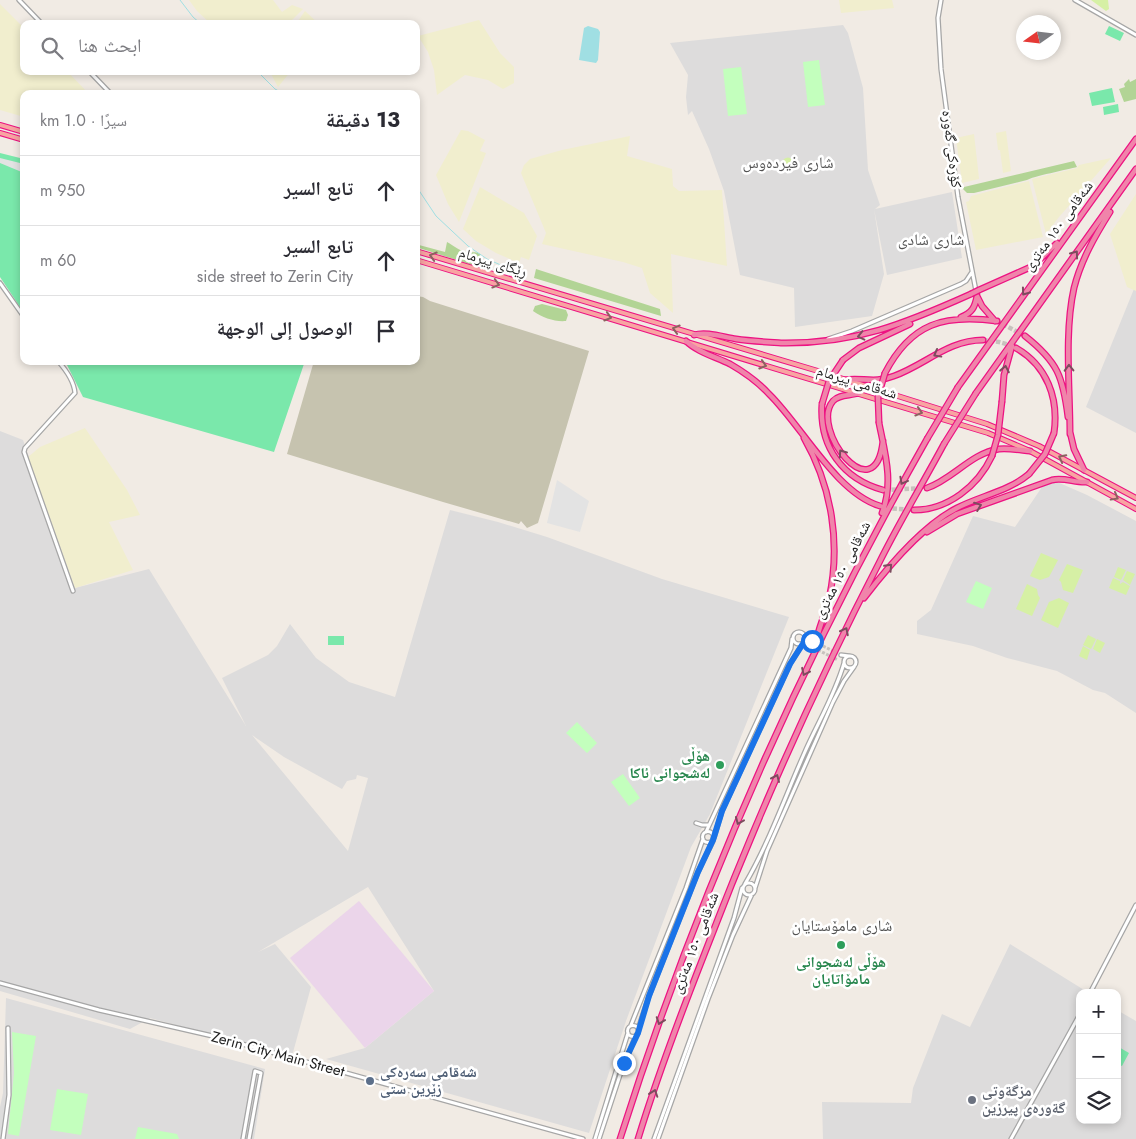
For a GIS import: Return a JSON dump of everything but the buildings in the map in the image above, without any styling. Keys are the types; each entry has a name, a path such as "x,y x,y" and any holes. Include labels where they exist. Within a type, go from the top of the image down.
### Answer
{"highway":[{"path":"0,125 20,131"},
{"path":"0,133 20,139"},
{"name":"شەقامی ١٥٠ مەتری","path":"620,1139 665,1007 710,890 773,741 814,652 874,533 926,438 958,387 1136,139"},
{"name":"شەقامی ١٥٠ مەتری","path":"638,1139 678,1022 732,882 801,722 884,552 944,444 976,393 1136,169"},
{"path":"1070,434 1070,320 1074,287 1091,243 1129,179"},
{"path":"883,490 857,480 848,473 828,445 823,429 822,404 825,392 829,381 844,360 858,348 1033,266 1067,234"},
{"name":"ڕێگای پیرمام","path":"420,252 564,295"},
{"name":"ڕێگای پیرمام","path":"420,261 561,303"},
{"name":"شەقامی پیرمام","path":"564,295 988,424 1039,446 1136,498"},
{"path":"874,533 885,505 888,488 888,472 879,423 878,397 885,373 900,348 920,331 938,322 963,316 971,311 977,296"},
{"path":"955,318 996,321 982,306 977,296"},
{"name":"شەقامی پیرمام","path":"561,303 988,433 1030,451 1136,509"},
{"path":"694,335 701,334 780,343 831,341 873,333 924,316"},
{"path":"1025,336 1048,357 1059,375 1065,393 1070,434 1074,449 1084,470"},
{"path":"914,510 940,506 960,494 983,473 992,456 998,435 1005,365 1015,338"},
{"path":"844,380 870,381 885,379 899,374 951,346 983,340"},
{"path":"686,341 692,347 730,364 770,394 846,486 862,499 880,506"},
{"path":"858,605 884,573 938,520 957,508 1016,483 1029,474 1043,459 1054,433 1056,409 1051,387 1038,366 1027,355 1016,348"},
{"path":"859,394 837,398 830,406 830,426 834,442 849,463 859,469 865,469 877,463 880,458 883,441"},
{"path":"794,422 810,450 823,479 834,529 832,582 814,652"},
{"path":"926,488 940,482 973,460 991,451 1007,449 1030,451"},
{"path":"920,537 957,514 1052,480 1062,479 1080,483 1087,482"}],"street":[{"path":"19,0 38,20"},
{"name":"کۆرەکی گەورە","path":"941,0 938,18 941,68 958,196 977,296"},
{"path":"1075,0 1136,35"},
{"path":"93,75 107,90"},
{"path":"817,341 852,331 957,286 966,281 973,272"},
{"path":"0,283 20,311"},
{"path":"61,365 70,378 75,393 27,446 24,452 73,591"},
{"path":"595,1139 628,1028 631,1025 686,888 703,836 791,648 794,634 802,632 805,637 812,641"},
{"path":"599,1139 649,996 698,872 713,840 722,811 790,664 805,637"},
{"path":"792,639 796,644 803,643 810,646"},
{"path":"656,1139 732,935 755,888 766,851 838,692 854,666 855,661 853,658 841,655"},
{"path":"656,1139 734,918 742,888 762,850 804,753 838,683 846,658 849,657"},
{"path":"838,660 849,668 854,666"},
{"path":"696,823 702,825 710,824"},
{"path":"706,832 712,834 713,840"},
{"path":"703,839 708,843 713,840"},
{"path":"745,884 750,883 755,888"},
{"path":"742,888 747,895 752,894"},
{"path":"1092,989 1136,905"},
{"name":"Zerin City Main Street","path":"0,983 99,1010 216,1037 583,1139"},
{"path":"1012,1139 1076,1021"},
{"path":"631,1025 636,1026 638,1029"},
{"path":"3,1139 9,1095 8,1028"},
{"path":"628,1033 631,1036 636,1036"},
{"path":"243,1139 255,1071 261,1073 249,1139"}],"shaded area":[{"path":"189,0 273,0 282,12 292,5 303,9 292,20 207,20"},
{"path":"839,0 892,0 894,8 841,13"},
{"path":"0,4 20,24 20,75 71,75 85,90 20,90 20,116 0,110"},
{"path":"305,11 315,20 299,20"},
{"path":"479,20 500,53 514,67 514,83 503,89 488,80 465,75 437,95 434,70 420,35"},
{"name":"شاری فیردەوس","path":"843,25 848,33 863,88 868,170 880,205 875,209 952,192 962,258 887,275 874,209 884,274 872,316 795,327 794,288 740,275 724,191 709,149 692,111 688,115 686,97 688,75 670,43"},
{"path":"272,75 288,75 278,87"},
{"path":"461,130 468,131 485,140 480,151 486,153 459,222 448,204 436,175"},
{"path":"1006,131 1011,171 1003,173 996,133"},
{"path":"974,134 979,179 962,183 956,138"},
{"path":"630,136 627,156 672,169 673,186 679,191 722,190 727,266 671,254 673,313 650,293 642,268 542,244 546,233 521,173 524,165 530,159 562,150"},
{"path":"0,158 20,163 20,171 0,163"},
{"path":"1111,158 1059,217 1046,234 1032,179"},
{"path":"1029,181 1043,237 976,250 966,202 969,201 971,196"},
{"path":"480,187 524,213 537,236 529,260 521,257 519,263 496,253 476,241 463,229"},
{"path":"1136,194 1136,291 1127,287 1110,234"},
{"path":"1136,284 1136,433 1086,407"},
{"path":"420,297 589,351 538,523 527,528 521,521 519,524 287,454 313,365 420,365"},
{"path":"85,428 127,490 140,515 109,522 133,570 75,588 28,457 40,447"},
{"path":"0,431 23,440 75,588 149,569 246,726 222,678 268,655 277,646 290,624 316,658 349,682 395,697 450,510 547,537 662,579 789,617 710,814 691,847 626,1021 589,1133 326,1059 365,1048 434,991 368,887 258,952 275,944 311,987 292,1056 150,1018 130,1029 0,991","holes":["252,735 284,757 342,789 347,781 356,779 357,775 368,778 348,851"]},
{"path":"1048,478 1087,495 1136,521 1136,713 1105,693 1093,690 1057,671 1007,658 973,646 917,634 917,621 931,610 973,516 1015,527"},
{"path":"557,480 589,501 580,532 547,523"},
{"path":"359,901 434,991 365,1048 290,958"},
{"path":"1010,944 1083,989 1076,989 1076,1124 1121,1124 1121,1012 1136,1021 1136,1139 823,1139 822,1102 911,1103 913,1088 942,1014 970,1027"},
{"path":"6,998 265,1069 254,1139 0,1139"}],"green space":[{"path":"1091,0 1108,0 1109,9 1106,11"},
{"path":"1109,26 1124,33 1120,41 1105,34"},
{"path":"819,60 825,105 808,107 803,62"},
{"path":"741,67 747,114 728,116 723,69"},
{"path":"1129,79 1130,82 1136,79 1136,99 1124,102 1119,89 1125,87 1124,84"},
{"path":"1112,88 1115,102 1092,106 1089,93"},
{"path":"1118,104 1119,112 1104,115 1103,107"},
{"path":"0,153 20,158 20,307 0,277"},
{"path":"788,157 794,163 788,169 782,163"},
{"path":"1074,161 1077,167 1027,180 974,193 967,193 963,189 964,187"},
{"path":"447,242 461,250 480,254 481,263 486,266 472,265 420,248 420,245 445,252"},
{"path":"536,269 660,309 661,316 534,278"},
{"path":"542,304 566,310 568,315 566,321 549,319 533,311 535,306"},
{"path":"67,365 304,365 274,452 83,397"},
{"path":"1041,553 1058,560 1049,577 1040,580 1030,576"},
{"path":"1067,564 1083,570 1073,593 1063,590 1059,580"},
{"path":"1118,567 1126,570 1121,580 1114,577"},
{"path":"1127,571 1135,574 1130,585 1123,580"},
{"path":"1113,578 1120,581 1120,584 1123,582 1130,586 1126,595 1109,588"},
{"path":"976,581 992,588 983,609 966,602"},
{"path":"1027,584 1037,589 1040,598 1032,616 1016,609"},
{"path":"1059,598 1069,603 1058,628 1041,620 1049,602"},
{"path":"1088,635 1096,639 1091,649 1083,645"},
{"path":"328,636 344,636 344,645 328,645"},
{"path":"1097,639 1105,643 1100,653 1093,649"},
{"path":"1083,646 1090,650 1087,660 1079,656"},
{"path":"577,722 597,743 587,753 566,733"},
{"path":"623,774 640,798 629,806 611,782"},
{"path":"12,1032 36,1036 19,1136 8,1134 14,1073"},
{"path":"1121,1048 1129,1053 1121,1066"},
{"path":"57,1089 88,1094 81,1135 50,1130"},
{"path":"138,1127 177,1134 179,1139 135,1139"}],"water":[{"path":"588,26 598,29 600,32 598,60 596,63 579,60 584,28"}],"waterway":[{"path":"180,0 196,20"},
{"path":"261,75 277,90"},
{"path":"420,192 436,216 468,246 487,259 526,276"}],"tunnel":[{"path":"997,321 1025,336"},
{"path":"983,340 1013,346"},
{"path":"885,490 927,488"},
{"path":"886,508 914,510"},
{"path":"819,644 841,655"},
{"path":"810,646 838,660"}],"place":[{"name":"هۆڵی لەشجوانی ئاکا","path":"720,765"},
{"name":"هۆڵی لەشجوانی مامۆاتایان","path":"841,945"},
{"name":"شەقامی سەرەکی زێرین ستی","path":"370,1081"},
{"name":"مزگةوتی گةورەی پیرزین","path":"972,1100"}],"district":[{"name":"شاری فیردەوس","path":"788,162"},
{"name":"شاری شادی","path":"931,239"},
{"name":"شاری مامۆستایان","path":"842,925"}],"route":[{"path":"624,1063 638,1033 649,996 698,872 713,840 722,811 793,657 804,642 805,637 812,641"}]}
